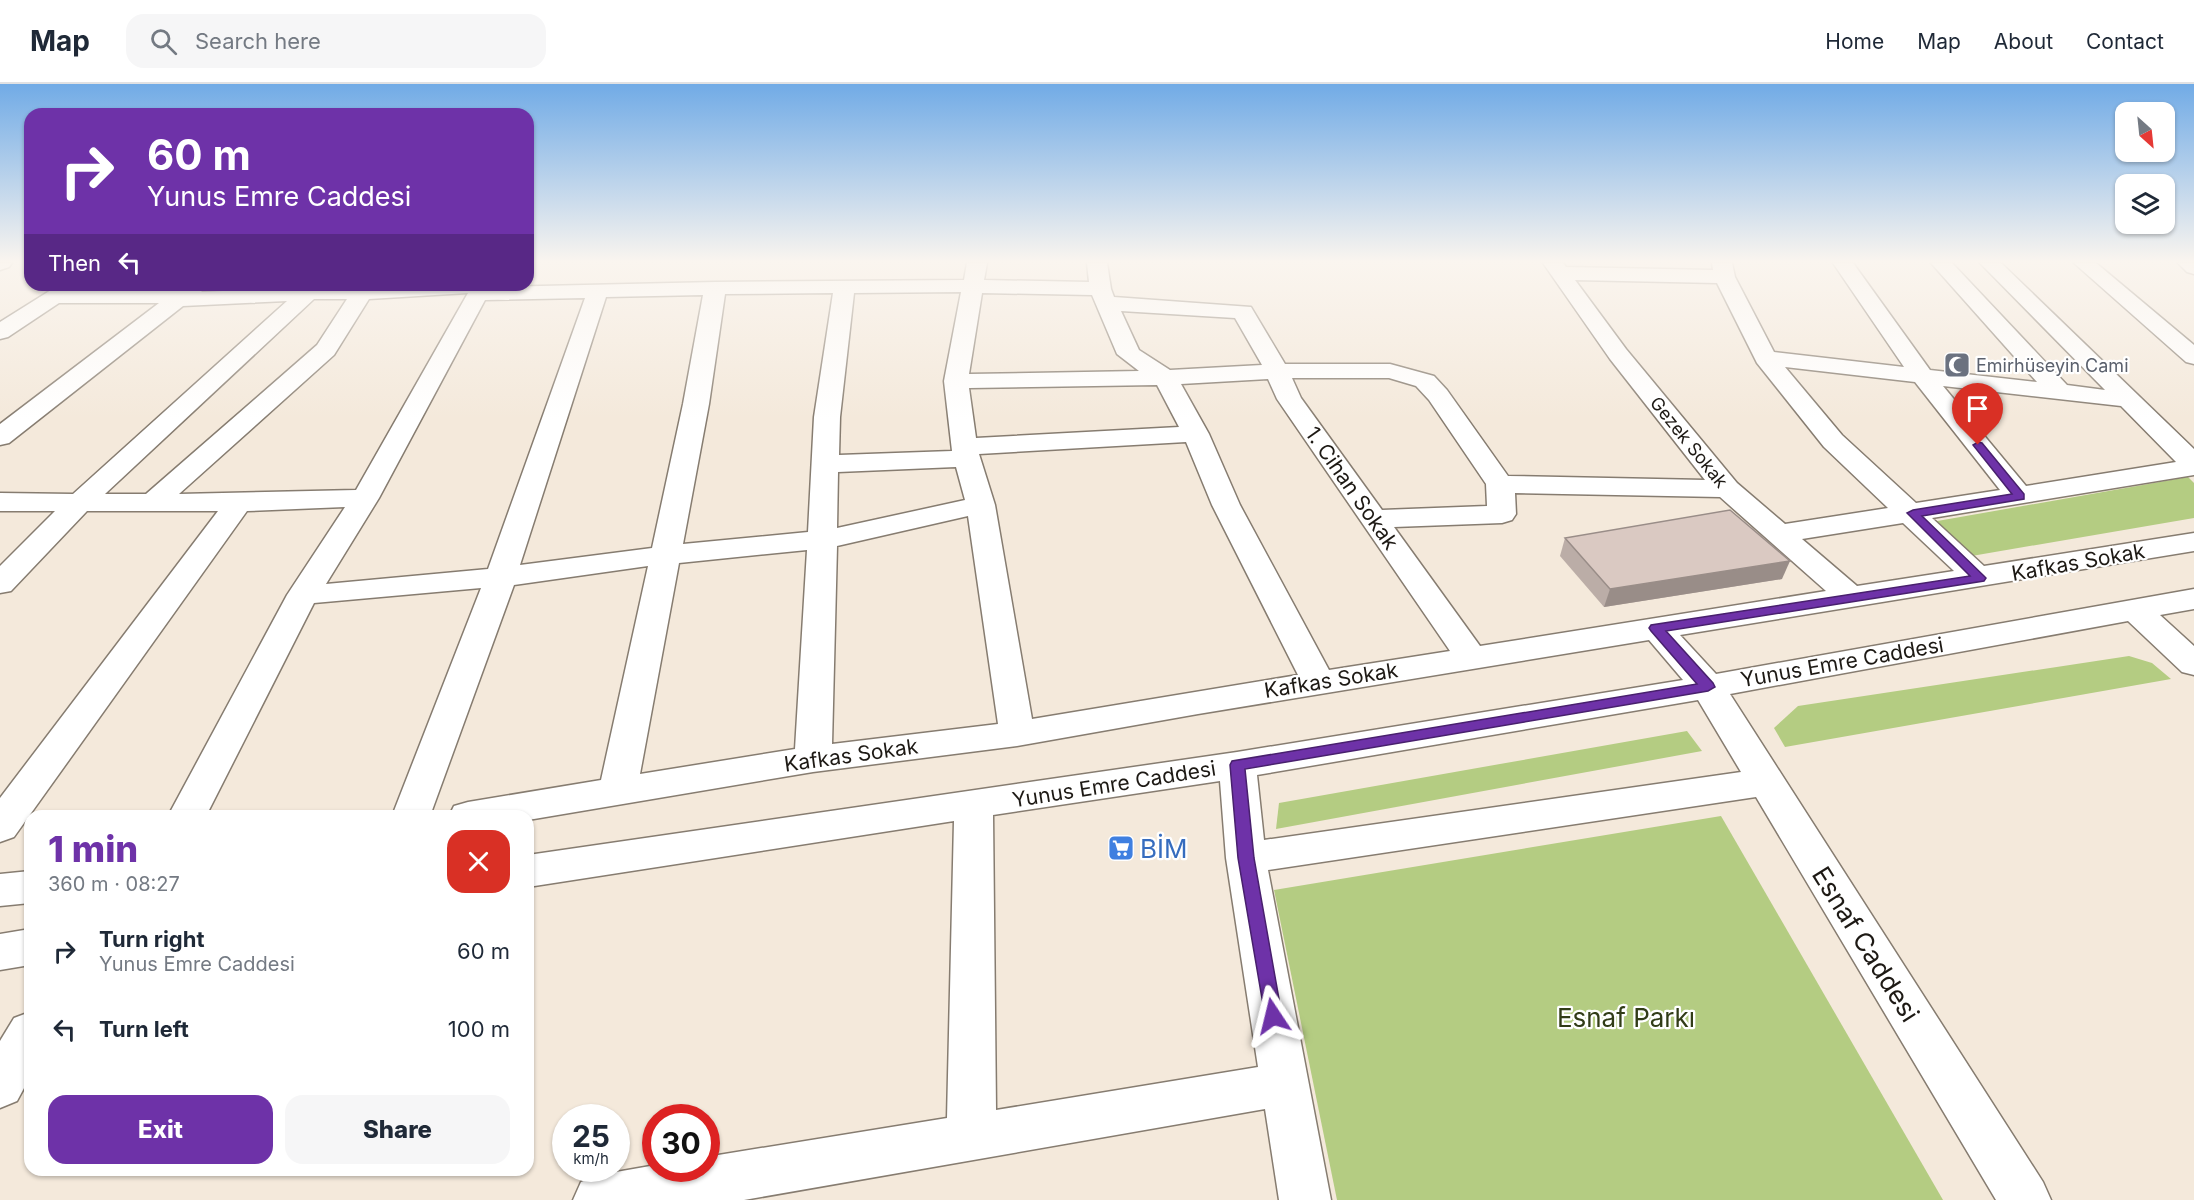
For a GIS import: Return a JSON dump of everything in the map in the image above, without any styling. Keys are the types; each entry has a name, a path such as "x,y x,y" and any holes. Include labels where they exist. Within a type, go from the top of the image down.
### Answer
{"street":[{"path":"0,332 26,315"},
{"path":"0,437 157,315"},
{"path":"0,584 79,503 284,315"},
{"path":"155,501 326,350 348,315"},
{"path":"191,810 303,595 365,498 466,315"},
{"path":"413,810 501,577 590,315"},
{"path":"618,790 696,404 711,315"},
{"path":"813,759 827,417 840,315"},
{"path":"967,315 956,381 966,453 981,505 1017,734"},
{"path":"1113,315 1129,354 1165,378 1196,434 1226,505 1319,682"},
{"name":"1. Cihan Sokak","path":"1245,315 1277,371 1290,399 1472,658"},
{"name":"Gezek Sokak","path":"1590,315 1618,354 1727,489 1851,597"},
{"path":"1745,315 1765,358 1833,441 1913,513 1979,578"},
{"path":"1880,315 1923,377 2020,496"},
{"path":"1990,315 2061,393"},
{"path":"2044,315 2194,466"},
{"path":"2147,315 2191,352"},
{"path":"1765,358 2131,400"},
{"path":"956,381 1165,378 1277,371 1390,371 1425,381 1438,395 1500,484 1502,514 1374,519"},
{"path":"825,464 1196,434"},
{"path":"1779,534 2194,466"},
{"path":"1500,484 1727,489"},
{"path":"0,502 239,503 365,498"},
{"path":"0,827 239,503"},
{"path":"303,595 501,577 665,555 822,540 981,505"},
{"name":"Kafkas Sokak","path":"503,810 813,759 1017,734 1319,682 2194,542"},
{"name":"Yunus Emre Caddesi","path":"534,870 1237,765 1708,687 2194,598"},
{"path":"2134,609 2194,664"},
{"name":"Esnaf Caddesi","path":"1656,628 1708,687 2025,1200"},
{"path":"1237,765 1246,858 1305,1200"},
{"path":"1246,858 1765,782"},
{"path":"971,1137 974,806"},
{"path":"0,890 24,888"},
{"path":"0,952 24,948"},
{"path":"0,1086 24,1043"},
{"path":"599,1200 1285,1084"}],"green space":[{"path":"2188,477 2194,483 2194,518 1960,558 1926,523"},
{"path":"2129,656 2152,663 2171,679 1785,747 1774,728 1798,706"},
{"path":"1687,731 1702,751 1276,829 1279,803"},
{"name":"Esnaf Parkı","path":"1721,816 1943,1200 1337,1200 1274,890"}],"building":[{"path":"1730,510 1790,561 1610,589 1565,538"}],"place":[{"name":"Emirhüseyin Cami","path":"1957,365"},
{"name":"BİM","path":"1121,848"}],"route":[{"path":"1273,1016 1246,858 1237,765 1708,687 1656,628 1979,578 1913,513 2020,496 1978,445"}]}
